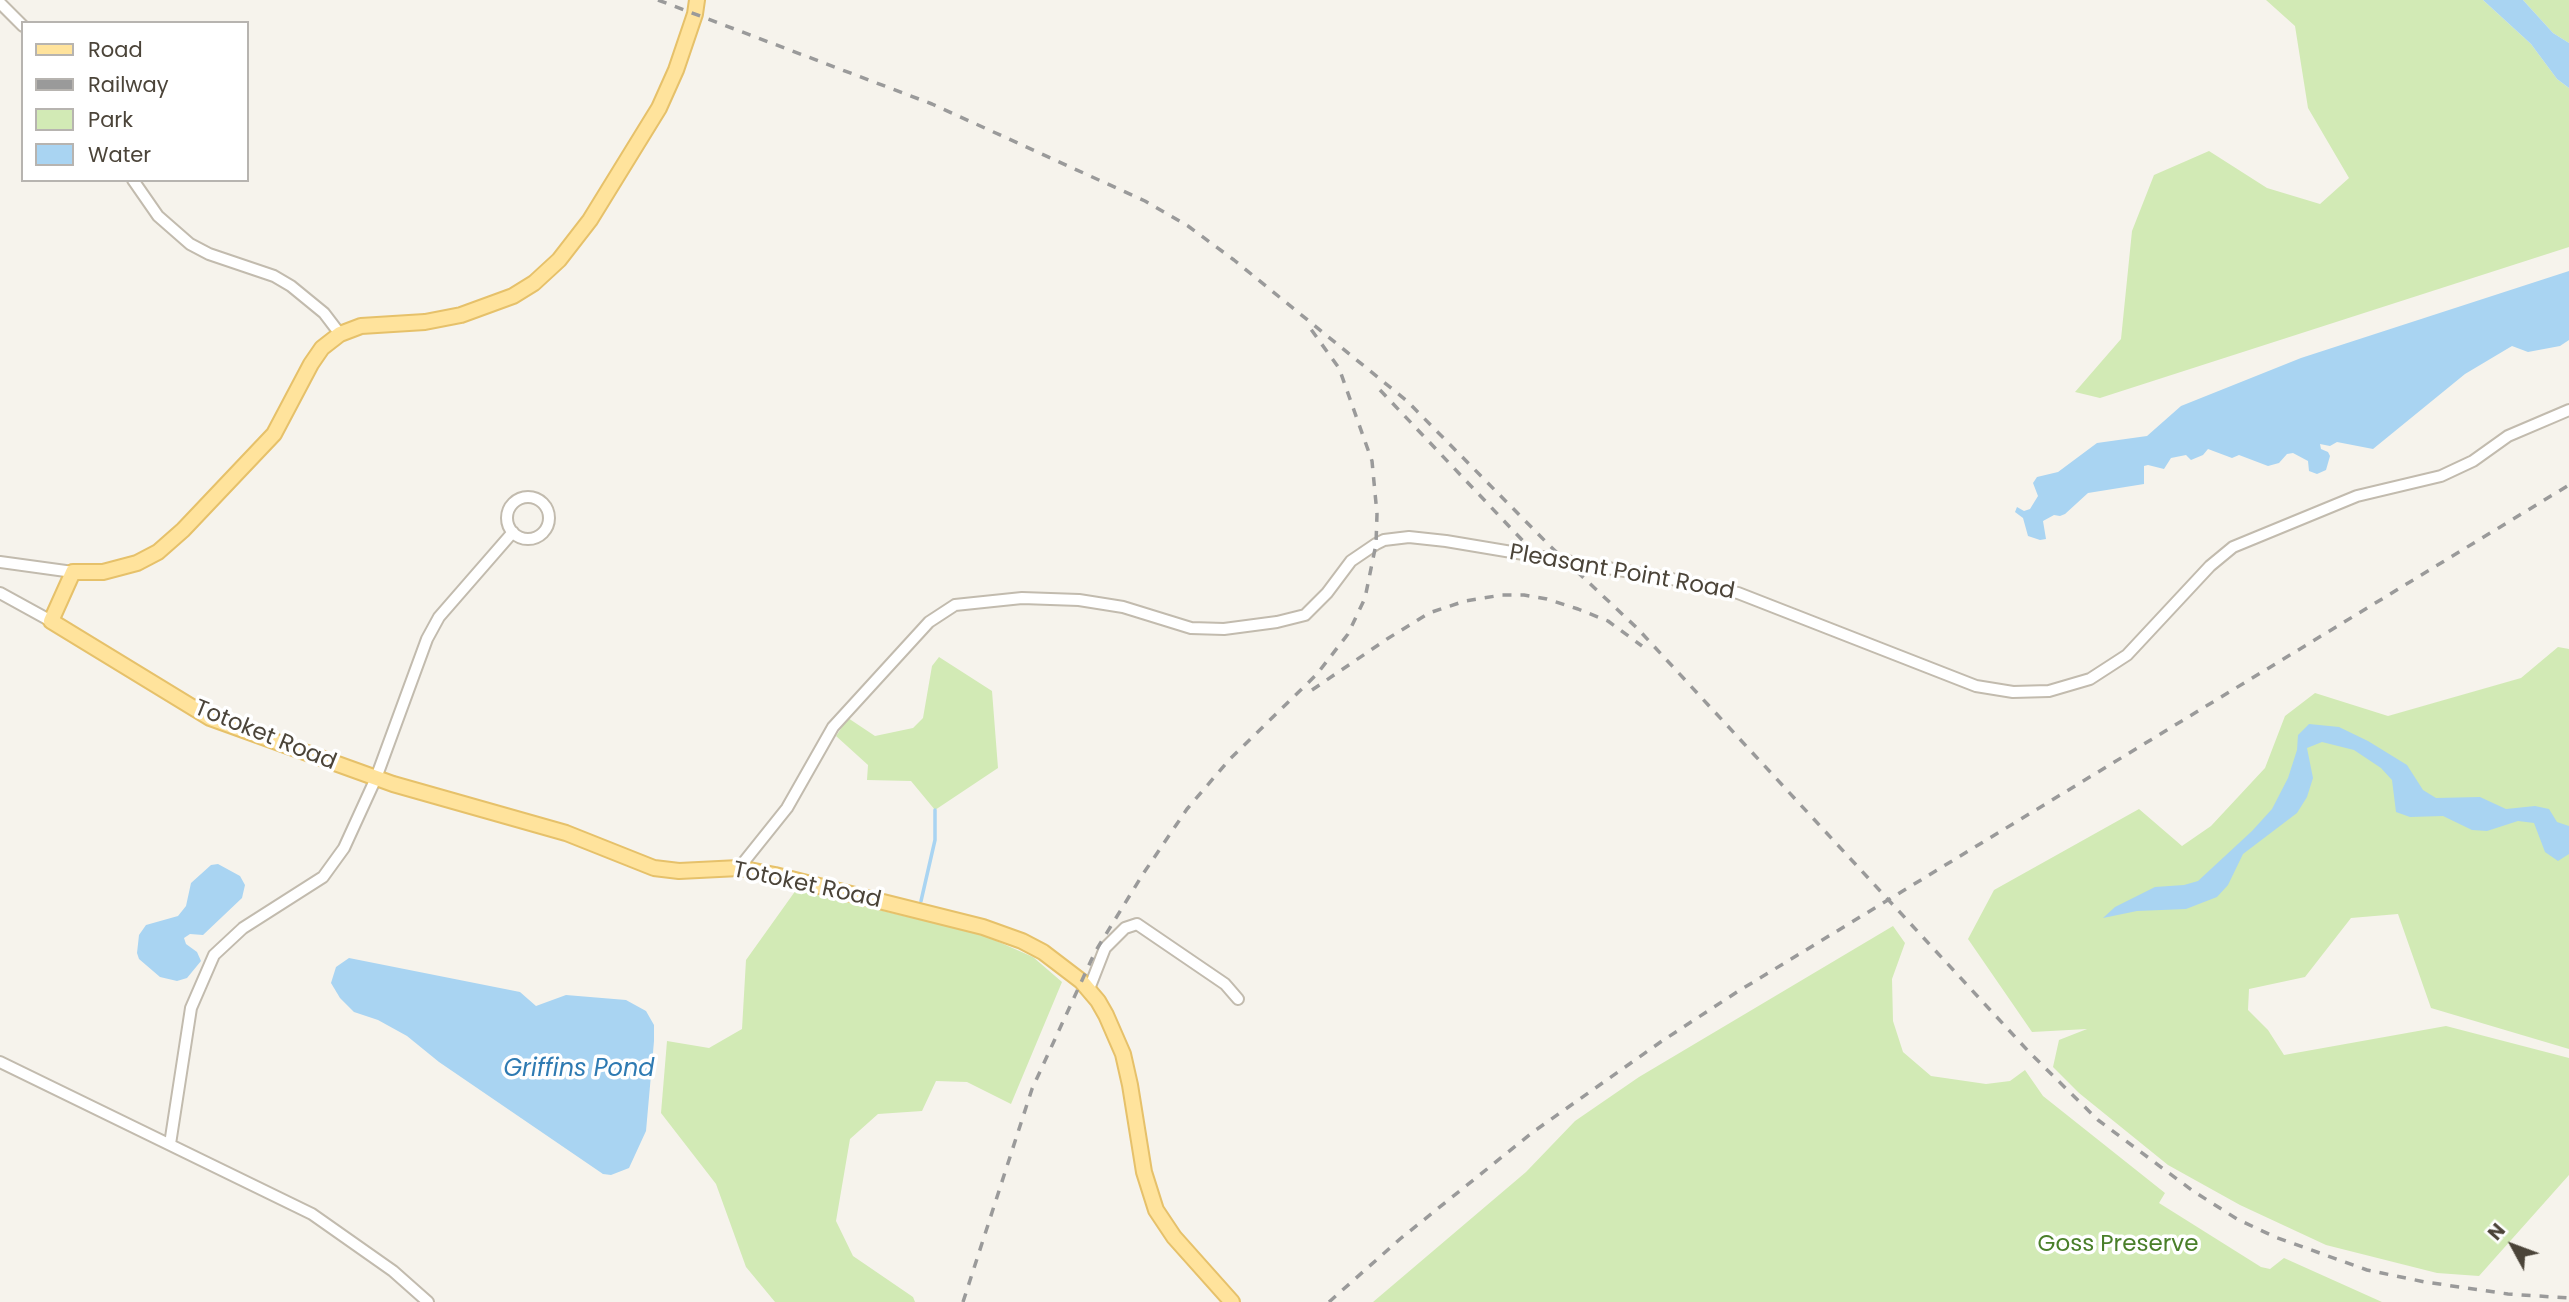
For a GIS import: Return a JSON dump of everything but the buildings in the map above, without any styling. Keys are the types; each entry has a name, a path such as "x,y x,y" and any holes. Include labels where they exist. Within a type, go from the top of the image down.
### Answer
{"main road":[{"path":"51,621 73,572 103,572 137,564 158,552 183,530 274,434 311,364 322,348 340,334 361,326 425,322 461,315 513,296 534,283 551,267 590,220 659,108 676,70 695,14 697,0"},
{"name":"Totoket Road","path":"51,621 210,718 376,778 566,833 654,868 679,872 739,868 905,907 1007,935 1055,959 1088,989 1106,1015 1123,1054 1144,1172 1156,1210 1174,1237 1233,1302"}],"street":[{"path":"0,3 21,24"},
{"path":"134,182 158,216 190,244 209,254 274,276 291,286 324,313 340,334"},
{"name":"Pleasant Point Road","path":"739,868 787,808 833,727 929,622 955,605 1022,598 1079,600 1122,607 1191,628 1224,629 1277,622 1305,615 1327,593 1351,561 1376,544 1384,540 1409,537 1667,578 1738,593 1976,685 2013,692 2049,691 2091,679 2127,655 2210,566 2233,547 2357,496 2441,476 2473,461 2508,436 2569,410"},
{"path":"170,1144 191,1008 214,956 243,928 323,877 350,839 376,778 430,632 439,617 513,532"},
{"path":"0,562 73,572"},
{"name":"Totoket Road","path":"0,593 51,621"},
{"path":"1088,989 1105,948 1125,928 1137,924 1225,984 1238,999"},
{"path":"0,1062 312,1214 393,1271 428,1302"}],"green space":[{"path":"2266,0 2483,0 2531,44 2557,79 2569,88 2569,247 2100,398 2075,392 2121,339 2132,231 2154,175 2209,151 2267,188 2320,204 2349,178 2308,108 2295,26"},
{"path":"2523,0 2569,0 2569,43 2553,33"},
{"path":"2558,647 2569,649 2569,1049 2431,1008 2398,914 2351,918 2305,977 2249,989 2248,1010 2268,1030 2284,1055 2446,1026 2569,1058 2569,1175 2479,1276 2437,1273 2326,1245 2240,1205 2168,1165 2079,1093 2053,1067 2059,1040 2087,1029 2032,1032 1968,939 1994,890 2139,809 2182,846 2211,826 2265,768 2285,716 2315,693 2388,716 2521,678"},
{"path":"939,657 992,691 998,768 935,810 911,781 867,780 868,765 836,736 848,718 875,736 913,728 923,718 932,666"},
{"path":"796,890 983,935 1033,957 1062,982 1011,1104 967,1082 936,1081 922,1111 878,1114 850,1139 836,1221 853,1256 913,1297 915,1302 775,1302 746,1267 716,1184 661,1113 667,1041 709,1048 742,1029 746,960"},
{"name":"Goss Preserve","path":"1893,926 1905,943 1892,979 1893,1021 1903,1052 1931,1076 1986,1084 2010,1081 2025,1070 2043,1096 2165,1193 2159,1203 2261,1267 2270,1269 2284,1258 2382,1302 1373,1302 1526,1172 1575,1121 1639,1077"}],"water":[{"path":"2483,0 2523,0 2553,33 2569,43 2569,88 2557,79 2531,44"},
{"path":"2569,271 2569,340 2560,346 2528,352 2512,346 2465,374 2373,449 2337,442 2330,446 2320,444 2321,449 2330,456 2326,470 2317,474 2309,471 2308,461 2293,453 2287,454 2279,463 2268,466 2239,455 2232,458 2208,449 2203,455 2191,460 2186,455 2171,458 2164,469 2144,466 2144,484 2088,493 2065,514 2054,515 2043,521 2046,539 2028,536 2023,518 2015,512 2017,507 2024,511 2030,509 2038,496 2033,483 2037,477 2058,472 2097,443 2147,436 2181,406 2301,358"},
{"path":"2309,724 2339,727 2368,741 2407,765 2423,790 2436,798 2480,797 2506,809 2535,806 2549,809 2557,822 2569,826 2569,854 2558,861 2545,852 2534,823 2518,821 2487,831 2472,830 2443,816 2410,817 2396,812 2392,780 2381,768 2354,750 2322,742 2307,748 2313,778 2307,797 2297,813 2243,854 2228,885 2217,897 2186,909 2137,911 2103,918 2115,907 2155,887 2198,881 2252,831 2272,809 2288,778 2297,750 2298,735"},
{"path":"218,864 240,876 245,885 242,898 203,935 190,934 184,938 186,944 197,952 201,961 187,978 177,981 160,977 139,959 139,935 146,925 178,916 186,906 191,883 211,865"},
{"name":"Griffins Pond","path":"349,958 520,992 536,1006 566,995 626,1000 646,1011 654,1025 654,1041 646,1131 629,1168 611,1175 603,1174 439,1062 407,1036 378,1020 354,1012 340,998 331,983 336,967"}],"waterway":[{"path":"921,901 935,840 935,810"}],"railway":[{"path":"658,0 932,104 1145,201 1188,226 1234,260 1407,401 1550,546 1638,629 2030,1053 2098,1120 2193,1191 2237,1219 2275,1237 2367,1270 2508,1294 2569,1298"},
{"path":"963,1302 1032,1089 1095,952 1187,809 1229,760 1317,674 1348,634 1365,598 1376,544 1377,514 1372,461 1339,368 1310,328"},
{"path":"1380,390 1524,542"},
{"path":"1329,1302 1400,1239 1533,1132 1662,1041 1737,992 2569,485"},
{"path":"1312,690 1429,613 1465,601 1502,595 1547,599 1578,609 1608,621 1642,646"}]}
